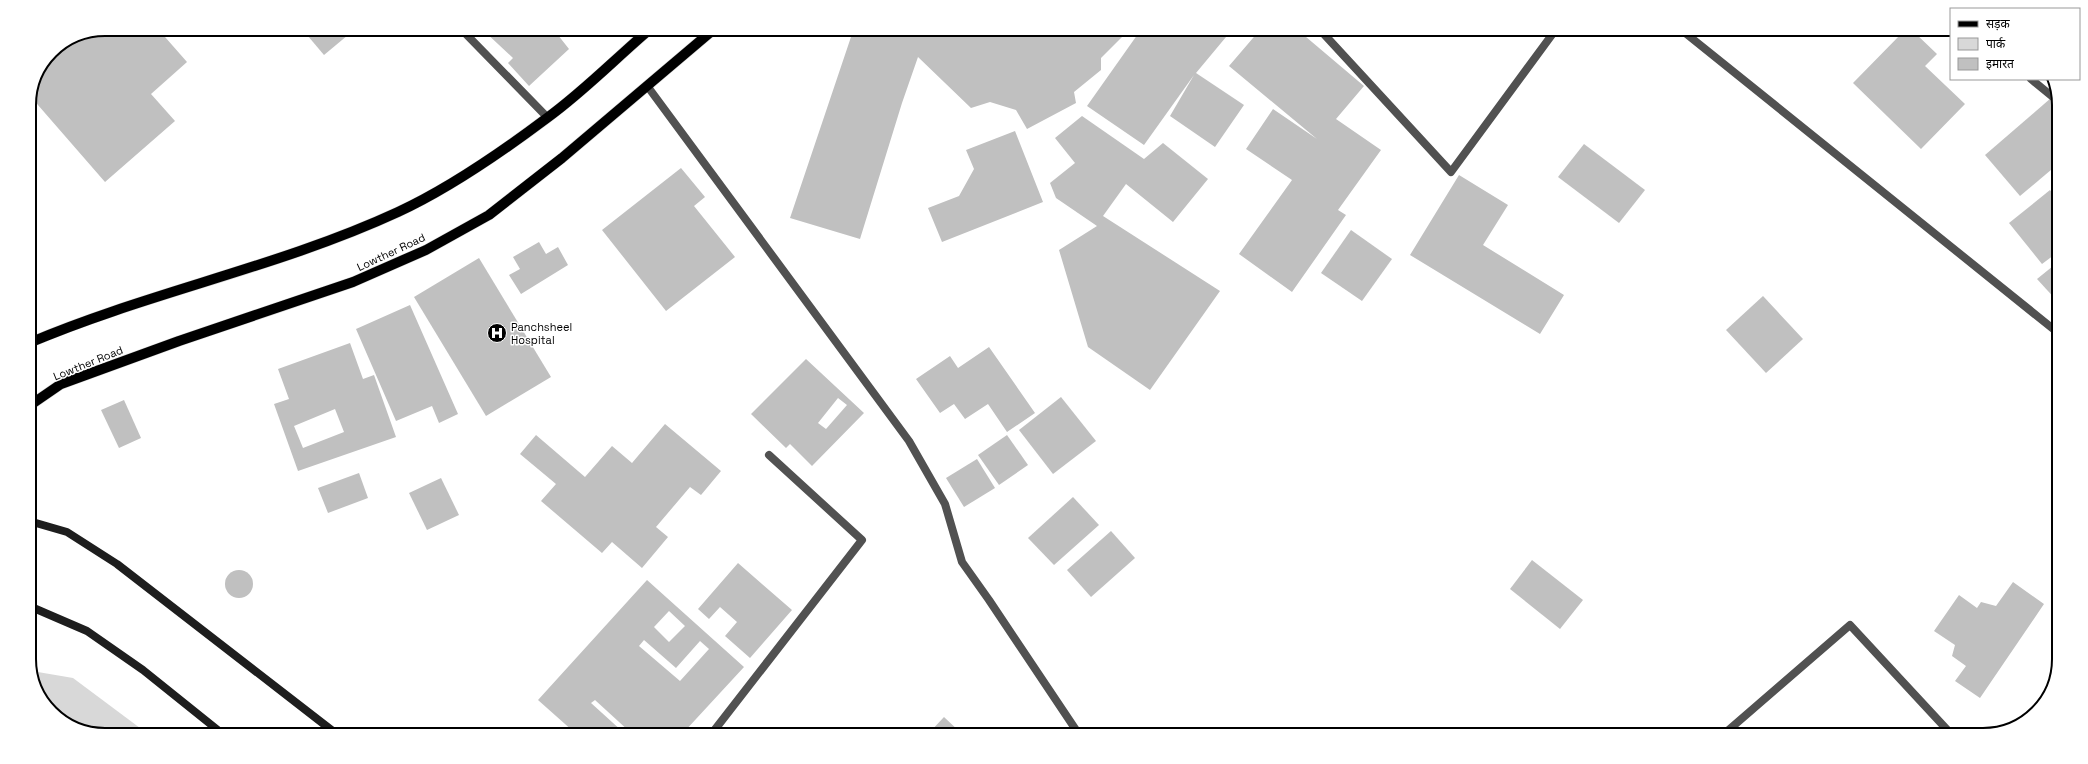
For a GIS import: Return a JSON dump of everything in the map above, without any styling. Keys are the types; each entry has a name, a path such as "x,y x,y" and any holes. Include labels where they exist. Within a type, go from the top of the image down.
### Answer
{"main road":[{"path":"36,341 74,324 287,256 398,212 452,183 548,118 642,36"},
{"name":"Lowther Road","path":"36,401 61,384 179,341 353,282 426,250 489,215 648,87 706,36"}],"street":[{"path":"468,36 548,118"},
{"path":"1326,36 1452,172 1551,36"},
{"path":"1689,36 2052,328"},
{"path":"2032,80 2051,96"},
{"path":"648,87 909,441 945,504 962,562 1075,728"},
{"path":"716,728 862,540 769,455"},
{"path":"36,522 68,532 117,564 329,728"},
{"path":"36,609 87,631 143,670 215,728"},
{"path":"1731,728 1850,625 1946,728"}],"green space":[{"path":"37,672 73,678 140,728 92,727 75,721 60,711 50,701 41,685"}],"building":[{"path":"105,36 164,36 187,62 151,94 175,121 105,182 36,103 37,92 41,79 56,56 79,41 92,37"},
{"path":"308,36 347,36 324,55"},
{"path":"489,36 559,36 569,49 529,86 508,63 513,58"},
{"path":"851,36 1123,36 1101,58 1101,70 1074,92 1076,103 1027,129 1016,110 990,102 971,108 918,57 902,103 860,239 790,218"},
{"path":"1136,36 1227,36 1196,73 1244,105 1215,147 1170,116 1194,75 1144,145 1087,106"},
{"path":"1255,36 1305,36 1364,86 1336,119 1381,150 1338,210 1346,215 1292,292 1239,254 1292,180 1246,149 1273,109 1317,139 1229,66"},
{"path":"1899,36 1918,36 1937,54 1925,66 1965,104 1921,149 1853,83"},
{"path":"2051,98 2052,169 2020,196 1985,155"},
{"path":"1082,116 1144,159 1163,143 1208,179 1173,222 1126,184 1103,216 1220,291 1150,390 1088,347 1059,250 1097,226 1056,198 1050,183 1075,163 1055,138"},
{"path":"1015,131 1043,202 942,242 928,208 959,196 974,169 966,150"},
{"path":"1584,144 1645,190 1619,223 1558,177"},
{"path":"681,168 705,197 694,206 735,257 666,311 602,230"},
{"path":"1459,175 1508,205 1483,245 1564,295 1540,334 1410,255"},
{"path":"2050,190 2052,192 2052,256 2042,264 2009,223"},
{"path":"1351,230 1392,259 1362,301 1321,273"},
{"path":"539,242 546,254 558,247 568,265 521,294 509,275 520,269 513,257"},
{"path":"479,258 551,377 486,416 414,297"},
{"path":"2052,267 2052,295 2037,279"},
{"path":"1763,296 1803,339 1766,373 1726,330"},
{"path":"410,305 458,414 439,423 432,406 396,421 356,329"},
{"path":"350,343 363,379 374,375 396,437 298,471 274,404 289,399 278,369","holes":["335,409 344,432 303,448 294,426"]},
{"path":"989,347 1035,413 1007,432 988,404 965,419 954,404 940,413 916,379 950,356 958,368"},
{"path":"806,359 864,413 812,466 790,444 786,448 751,414","holes":["838,398 847,405 826,429 818,423"]},
{"path":"1061,397 1096,441 1053,474 1019,430"},
{"path":"124,400 141,438 119,448 101,410"},
{"path":"665,424 721,471 701,495 690,487 656,527 668,537 642,568 612,542 602,553 541,501 556,484 520,454 536,435 585,477 612,446 632,463"},
{"path":"1007,435 1028,465 999,485 978,455"},
{"path":"977,459 995,488 964,507 946,478"},
{"path":"359,473 368,498 328,513 318,488"},
{"path":"441,478 459,515 427,530 409,493"},
{"path":"1073,497 1099,525 1054,565 1028,538"},
{"path":"1111,531 1135,558 1091,597 1067,570"},
{"path":"1532,560 1583,600 1560,629 1510,589"},
{"path":"738,563 792,610 750,658 725,636 737,622 720,607 709,619 698,609"},
{"path":"239,570 249,574 253,584 249,594 239,598 229,594 225,584 229,574"},
{"path":"647,580 744,667 688,728 626,728 595,700 591,703 619,728 570,728 538,700","holes":["669,611 685,626 669,642 654,627","644,640 676,668 700,641 709,649 680,681 639,646"]},
{"path":"2013,582 2044,604 1980,698 1955,681 1966,666 1952,656 1955,645 1934,631 1959,595 1977,608 1981,602 1996,606"},
{"path":"944,717 956,728 934,728"}],"place":[{"name":"Panchsheel Hospital","path":"497,333"}]}
